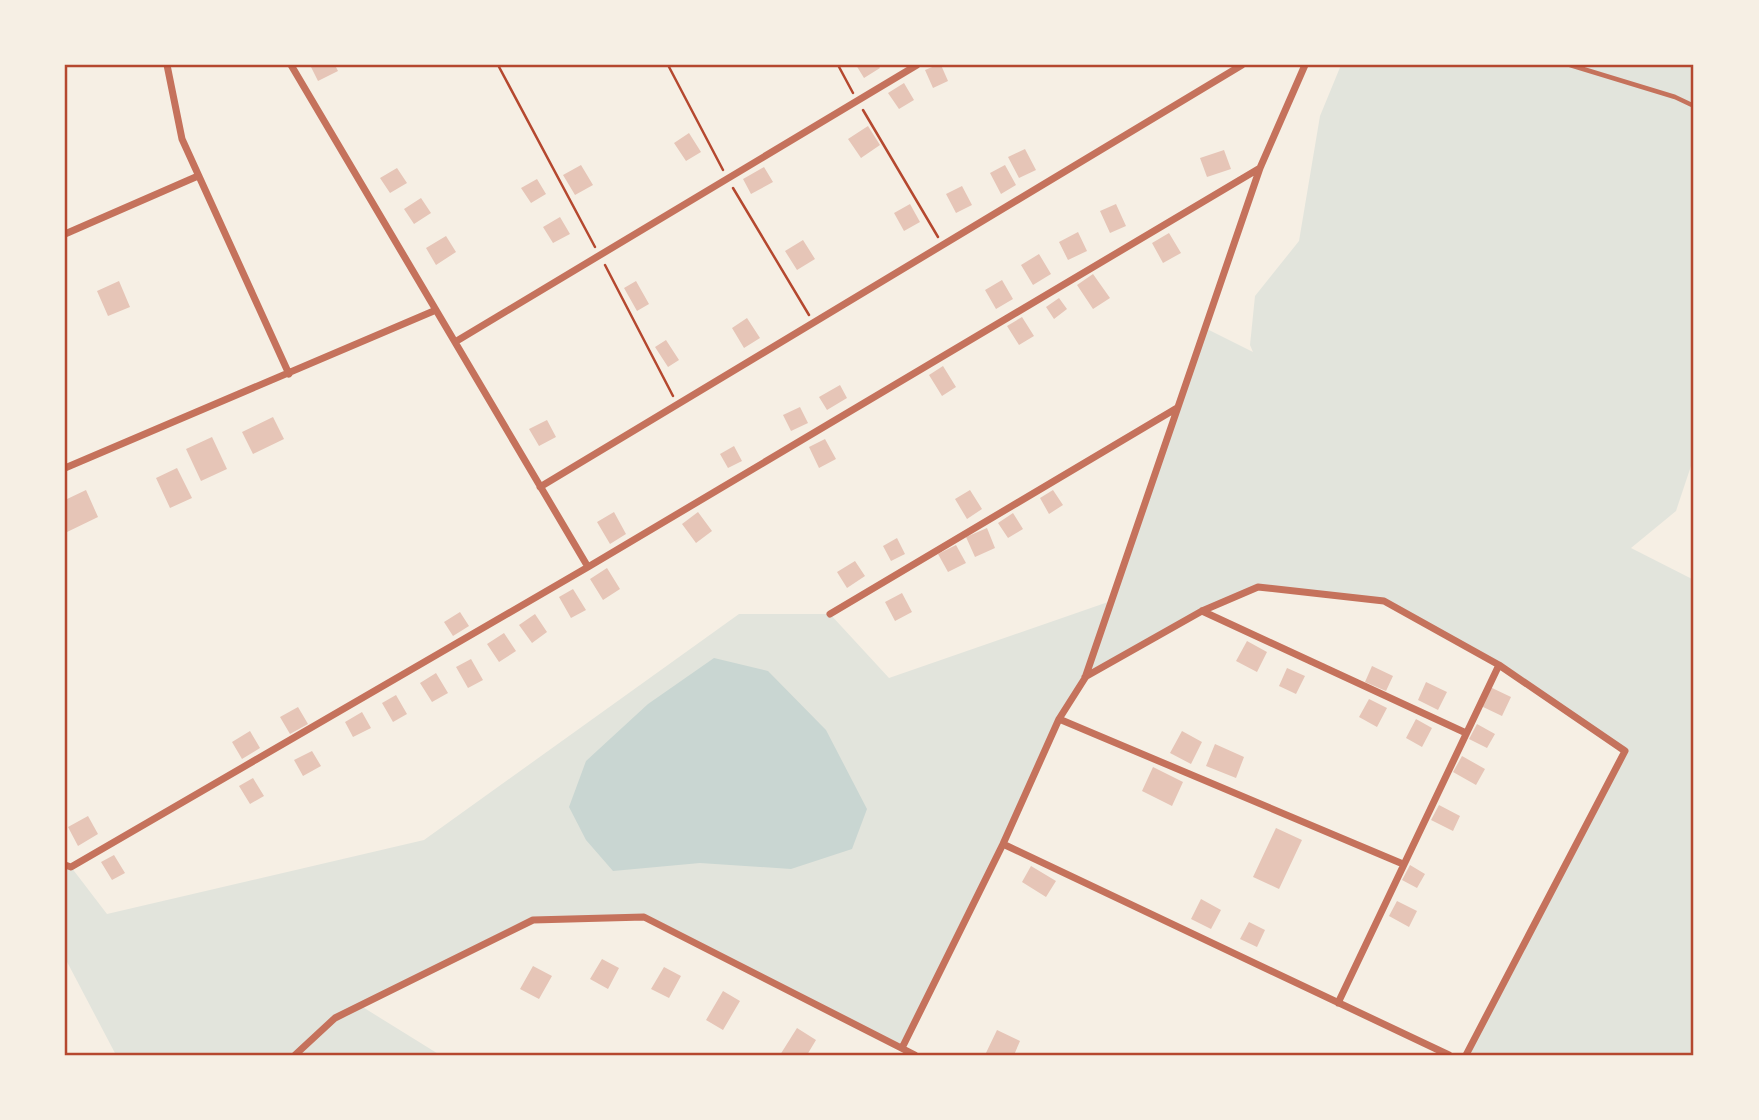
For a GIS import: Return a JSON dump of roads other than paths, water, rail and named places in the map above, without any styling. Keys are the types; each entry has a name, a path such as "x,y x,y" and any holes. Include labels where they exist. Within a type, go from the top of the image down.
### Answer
{"street":[{"path":"167,65 182,139 289,373"},
{"path":"290,65 588,567"},
{"path":"455,342 917,65"},
{"path":"540,487 1242,65"},
{"path":"902,1048 1003,844 1059,719 1085,678 1261,168 1305,65"},
{"path":"65,865 71,867 588,567 1261,168"},
{"path":"65,234 198,176"},
{"path":"65,468 436,310"},
{"path":"830,614 1178,407"},
{"path":"1085,678 1202,611 1258,587 1384,601 1499,664 1625,751 1466,1055"},
{"path":"1202,611 1466,733"},
{"path":"1338,1003 1499,664"},
{"path":"1059,719 1403,864"},
{"path":"1003,844 1449,1055"},
{"path":"295,1055 335,1018 533,920 644,917 915,1055"}],"lane":[{"path":"1570,65 1675,97 1694,106"}]}
